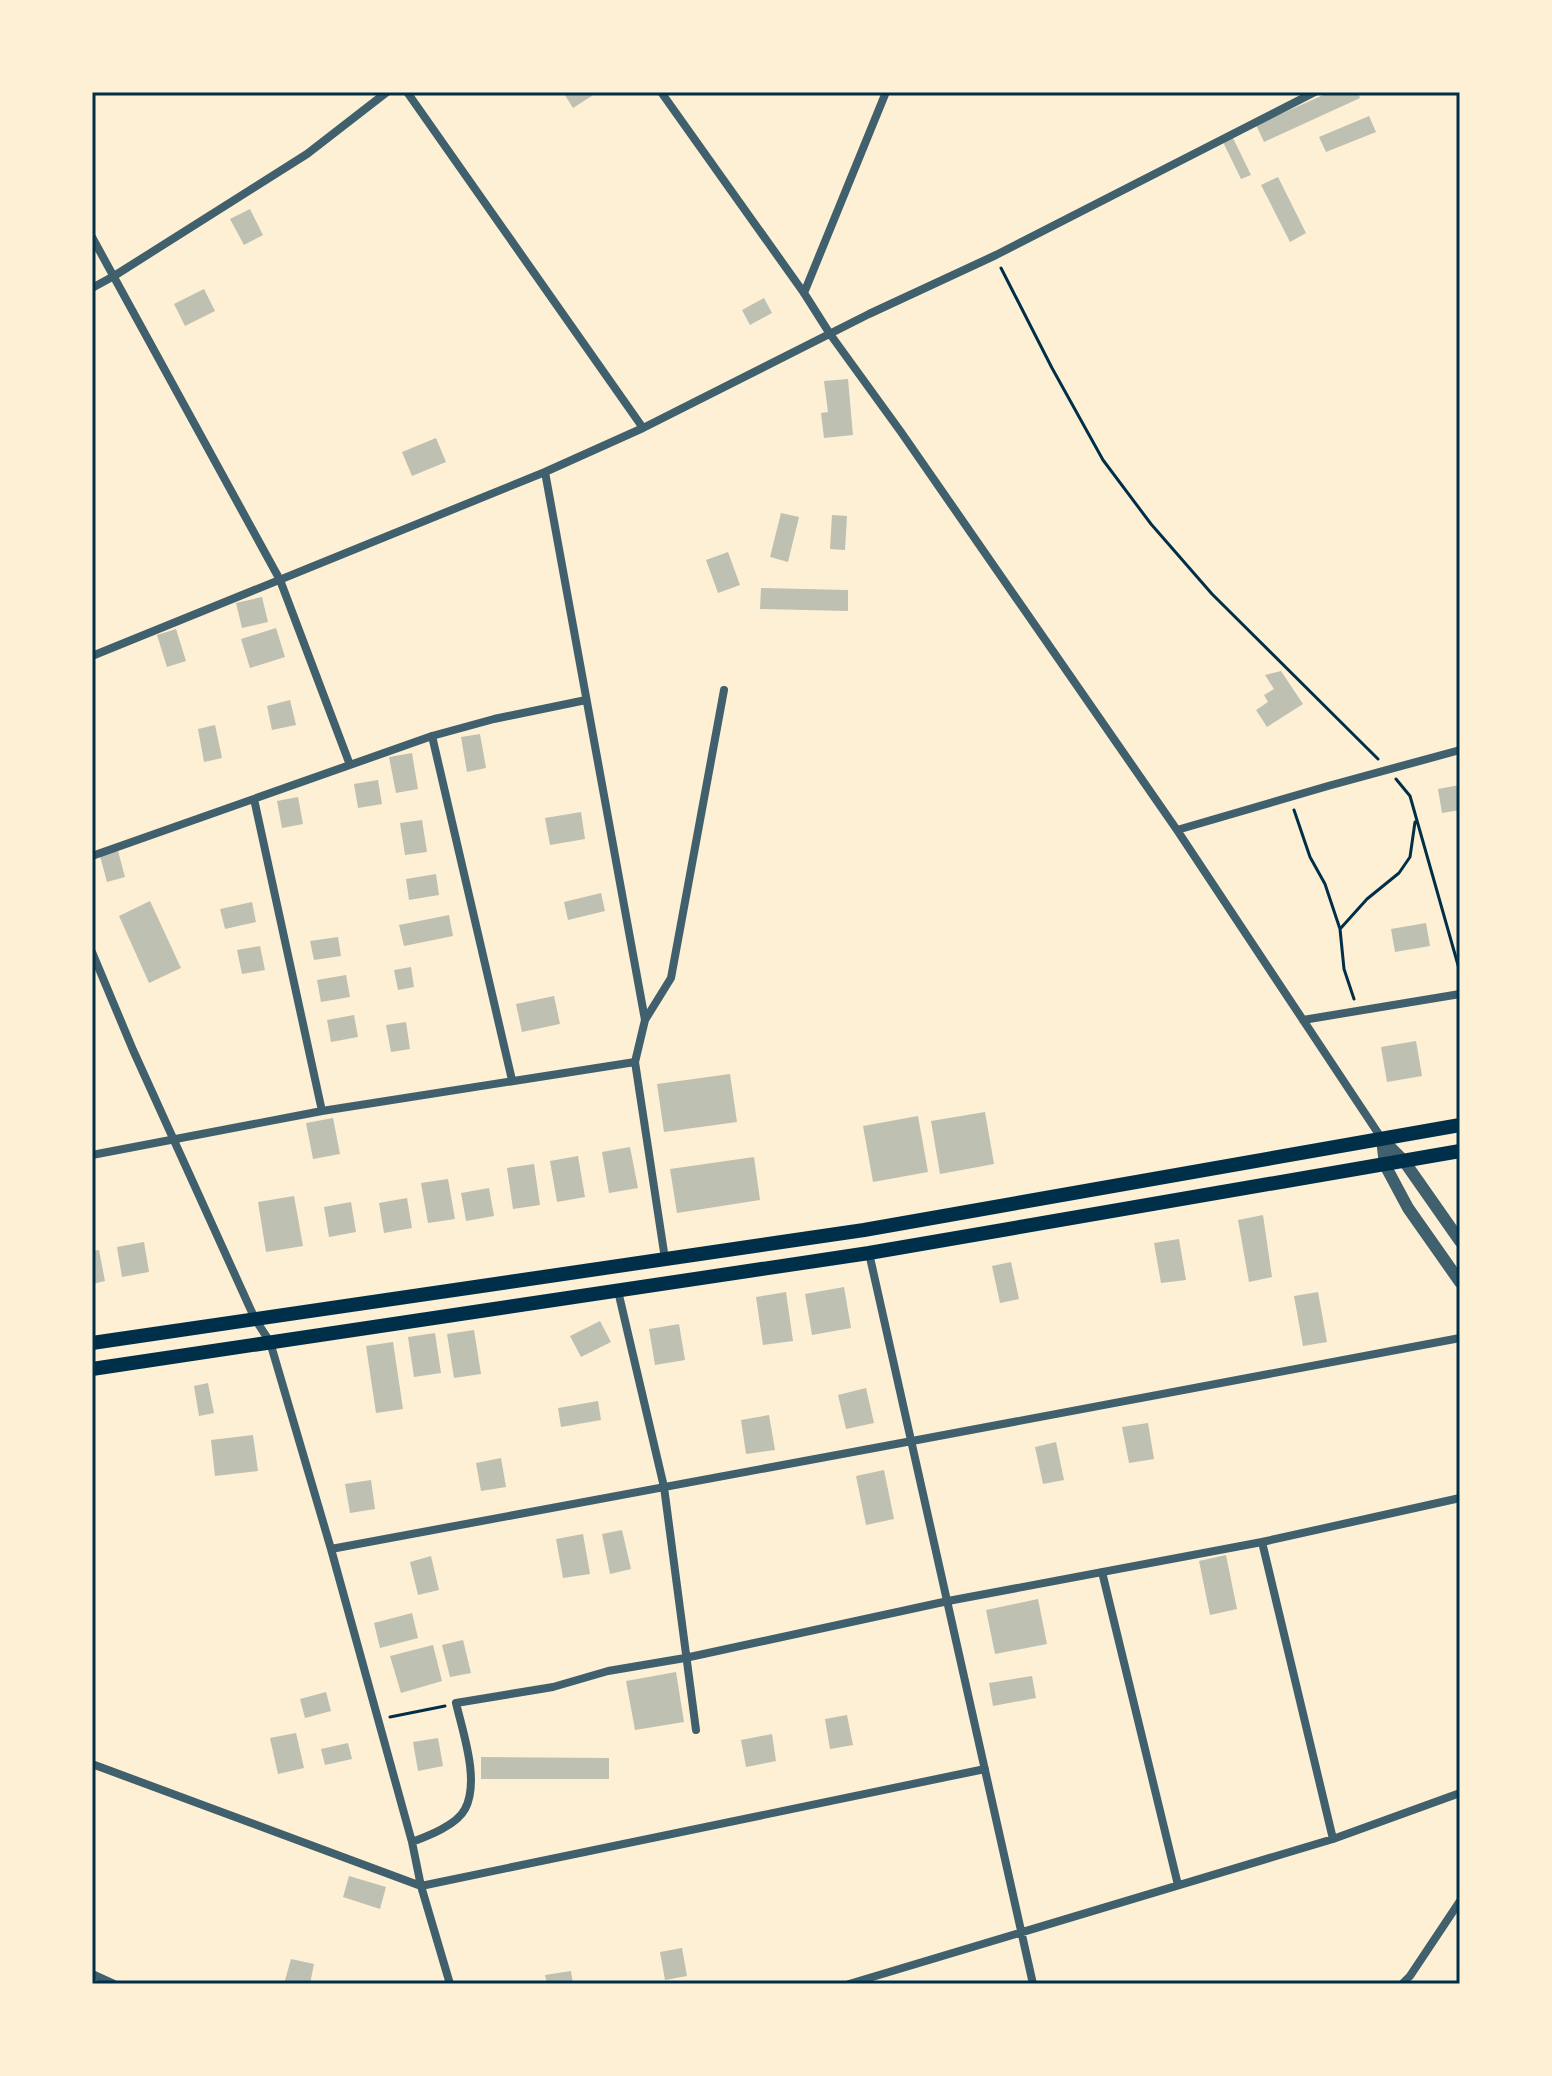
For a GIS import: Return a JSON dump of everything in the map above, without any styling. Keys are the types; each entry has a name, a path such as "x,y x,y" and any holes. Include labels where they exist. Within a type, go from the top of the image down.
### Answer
{"main road":[{"path":"92,1343 864,1230 1460,1125"},
{"path":"92,1369 869,1253 1460,1151"}],"street":[{"path":"92,288 307,154 387,92"},
{"path":"407,92 643,428"},
{"path":"661,92 1177,830 1382,1139 1404,1161 1460,1241"},
{"path":"804,293 886,92"},
{"path":"92,656 545,472 643,428 996,255 1315,92"},
{"path":"92,237 280,580 350,765"},
{"path":"545,472 645,1020"},
{"path":"665,1259 635,1062 645,1020 671,978 724,690"},
{"path":"92,856 432,736 494,719 586,700"},
{"path":"432,736 512,1080"},
{"path":"1177,830 1460,750"},
{"path":"254,799 322,1111"},
{"path":"92,952 255,1319 270,1342 379,1720 421,1886 450,1984"},
{"path":"1303,1020 1460,994"},
{"path":"92,1155 322,1111 635,1062"},
{"path":"1382,1139 1385,1165 1408,1208 1460,1282"},
{"path":"869,1253 1033,1984"},
{"path":"618,1291 664,1487 696,1730"},
{"path":"331,1549 1460,1338"},
{"path":"412,1842 439,1832 465,1811 472,1780 456,1703 553,1687 608,1671 685,1658 948,1601 1262,1542 1460,1498"},
{"path":"1262,1542 1333,1839"},
{"path":"1102,1572 1178,1885"},
{"path":"92,1764 421,1886 985,1769"},
{"path":"850,1984 1333,1839 1460,1793"},
{"path":"1402,1984 1460,1901"},
{"path":"92,1974 114,1984"}],"path":[{"path":"996,255 1052,368 1103,460 1141,511 1212,594 1371,750 1410,796 1460,972"},
{"path":"1290,797 1310,857 1325,884 1340,929 1344,969 1357,1011"},
{"path":"1340,929 1367,899 1399,873 1410,857 1416,818"},
{"path":"379,1720 456,1703"}],"building":[{"path":"563,92 598,92 573,108"},
{"path":"1330,92 1358,92 1360,98 1264,142 1256,125"},
{"path":"1369,116 1376,132 1326,152 1319,137"},
{"path":"1233,138 1251,175 1241,179 1223,142"},
{"path":"1278,177 1306,233 1290,242 1261,185"},
{"path":"250,209 263,235 244,245 230,219"},
{"path":"204,289 215,311 185,326 174,304"},
{"path":"764,298 772,313 750,325 742,310"},
{"path":"848,379 853,435 824,438 821,413 828,412 824,381"},
{"path":"436,438 446,462 412,476 402,452"},
{"path":"781,513 799,517 788,562 770,557"},
{"path":"832,515 847,516 845,550 830,549"},
{"path":"728,552 740,585 718,593 706,560"},
{"path":"761,588 848,590 848,611 760,609"},
{"path":"262,597 268,622 242,628 236,603"},
{"path":"276,628 285,657 250,668 241,639"},
{"path":"176,629 186,661 167,667 157,635"},
{"path":"1281,671 1303,704 1267,727 1256,710 1268,702 1264,695 1274,689 1265,675"},
{"path":"290,700 296,725 272,730 267,706"},
{"path":"215,725 222,758 204,762 198,729"},
{"path":"480,734 486,768 467,772 461,737"},
{"path":"412,753 418,789 396,793 389,757"},
{"path":"378,780 382,804 358,808 354,784"},
{"path":"1460,785 1460,810 1442,813 1438,789"},
{"path":"298,797 303,824 282,828 277,801"},
{"path":"581,812 585,839 550,845 545,818"},
{"path":"422,820 427,852 405,855 400,823"},
{"path":"118,851 125,877 107,882 100,856"},
{"path":"436,874 439,895 409,900 406,879"},
{"path":"601,893 605,911 568,920 564,902"},
{"path":"150,901 181,968 149,983 119,916"},
{"path":"252,902 256,922 225,929 220,909"},
{"path":"449,915 453,936 404,946 399,925"},
{"path":"1426,923 1430,946 1395,952 1391,929"},
{"path":"338,937 341,956 314,960 310,941"},
{"path":"260,946 265,970 242,974 237,950"},
{"path":"411,967 414,987 398,990 394,970"},
{"path":"346,975 350,997 321,1002 317,980"},
{"path":"554,996 560,1024 522,1032 516,1004"},
{"path":"354,1015 358,1037 331,1042 327,1020"},
{"path":"406,1022 410,1049 391,1052 386,1025"},
{"path":"1416,1041 1422,1076 1387,1082 1381,1047"},
{"path":"730,1074 737,1122 664,1132 657,1084"},
{"path":"985,1112 994,1164 940,1174 931,1121"},
{"path":"918,1116 928,1172 873,1182 863,1126"},
{"path":"333,1118 340,1154 313,1159 306,1123"},
{"path":"630,1147 638,1188 609,1193 602,1152"},
{"path":"578,1156 585,1197 557,1202 550,1161"},
{"path":"754,1157 760,1200 677,1213 670,1169"},
{"path":"534,1164 540,1205 513,1209 507,1168"},
{"path":"448,1179 455,1219 428,1223 421,1183"},
{"path":"489,1188 494,1216 466,1221 461,1193"},
{"path":"294,1196 303,1246 266,1252 258,1202"},
{"path":"407,1198 412,1228 384,1233 379,1203"},
{"path":"351,1202 356,1232 329,1237 324,1207"},
{"path":"1263,1215 1272,1277 1249,1282 1238,1220"},
{"path":"1179,1239 1186,1280 1161,1283 1154,1243"},
{"path":"144,1242 149,1272 122,1277 117,1247"},
{"path":"99,1250 105,1281 92,1284 92,1251"},
{"path":"1011,1262 1019,1299 1000,1303 992,1266"},
{"path":"844,1287 851,1328 812,1335 805,1294"},
{"path":"786,1292 793,1341 763,1345 756,1297"},
{"path":"1318,1292 1327,1342 1303,1346 1294,1296"},
{"path":"600,1321 611,1342 581,1357 570,1336"},
{"path":"679,1324 685,1360 655,1365 649,1329"},
{"path":"474,1330 481,1374 454,1378 447,1334"},
{"path":"435,1333 441,1373 414,1377 408,1337"},
{"path":"393,1342 403,1409 376,1413 366,1346"},
{"path":"208,1383 214,1413 199,1416 194,1386"},
{"path":"866,1388 874,1423 846,1429 838,1395"},
{"path":"598,1401 601,1420 561,1427 558,1408"},
{"path":"769,1415 775,1450 746,1454 741,1420"},
{"path":"1148,1423 1154,1459 1129,1463 1122,1427"},
{"path":"253,1435 258,1471 215,1476 211,1440"},
{"path":"1056,1442 1064,1480 1043,1484 1035,1447"},
{"path":"501,1458 506,1487 481,1491 476,1463"},
{"path":"884,1470 894,1519 866,1525 856,1476"},
{"path":"371,1480 375,1509 350,1513 345,1484"},
{"path":"622,1530 631,1569 610,1574 602,1534"},
{"path":"583,1534 590,1574 563,1578 556,1539"},
{"path":"1226,1555 1237,1609 1210,1615 1199,1561"},
{"path":"431,1556 439,1590 418,1595 410,1562"},
{"path":"1038,1599 1047,1644 995,1654 986,1610"},
{"path":"412,1613 418,1638 380,1648 374,1623"},
{"path":"463,1640 471,1673 450,1677 442,1645"},
{"path":"433,1645 442,1681 401,1693 390,1656"},
{"path":"676,1672 684,1722 635,1730 626,1681"},
{"path":"1032,1676 1036,1698 993,1706 989,1683"},
{"path":"326,1692 331,1711 305,1718 300,1699"},
{"path":"847,1715 853,1745 830,1749 825,1719"},
{"path":"296,1733 304,1768 278,1774 270,1738"},
{"path":"772,1734 776,1761 746,1767 741,1740"},
{"path":"438,1738 443,1766 418,1771 413,1742"},
{"path":"348,1743 352,1759 325,1765 321,1749"},
{"path":"481,1757 609,1758 609,1779 481,1779"},
{"path":"349,1876 386,1887 380,1909 343,1897"},
{"path":"682,1948 687,1976 665,1980 660,1952"},
{"path":"291,1959 314,1964 310,1984 284,1984"},
{"path":"571,1971 573,1984 547,1984 545,1975"}]}
